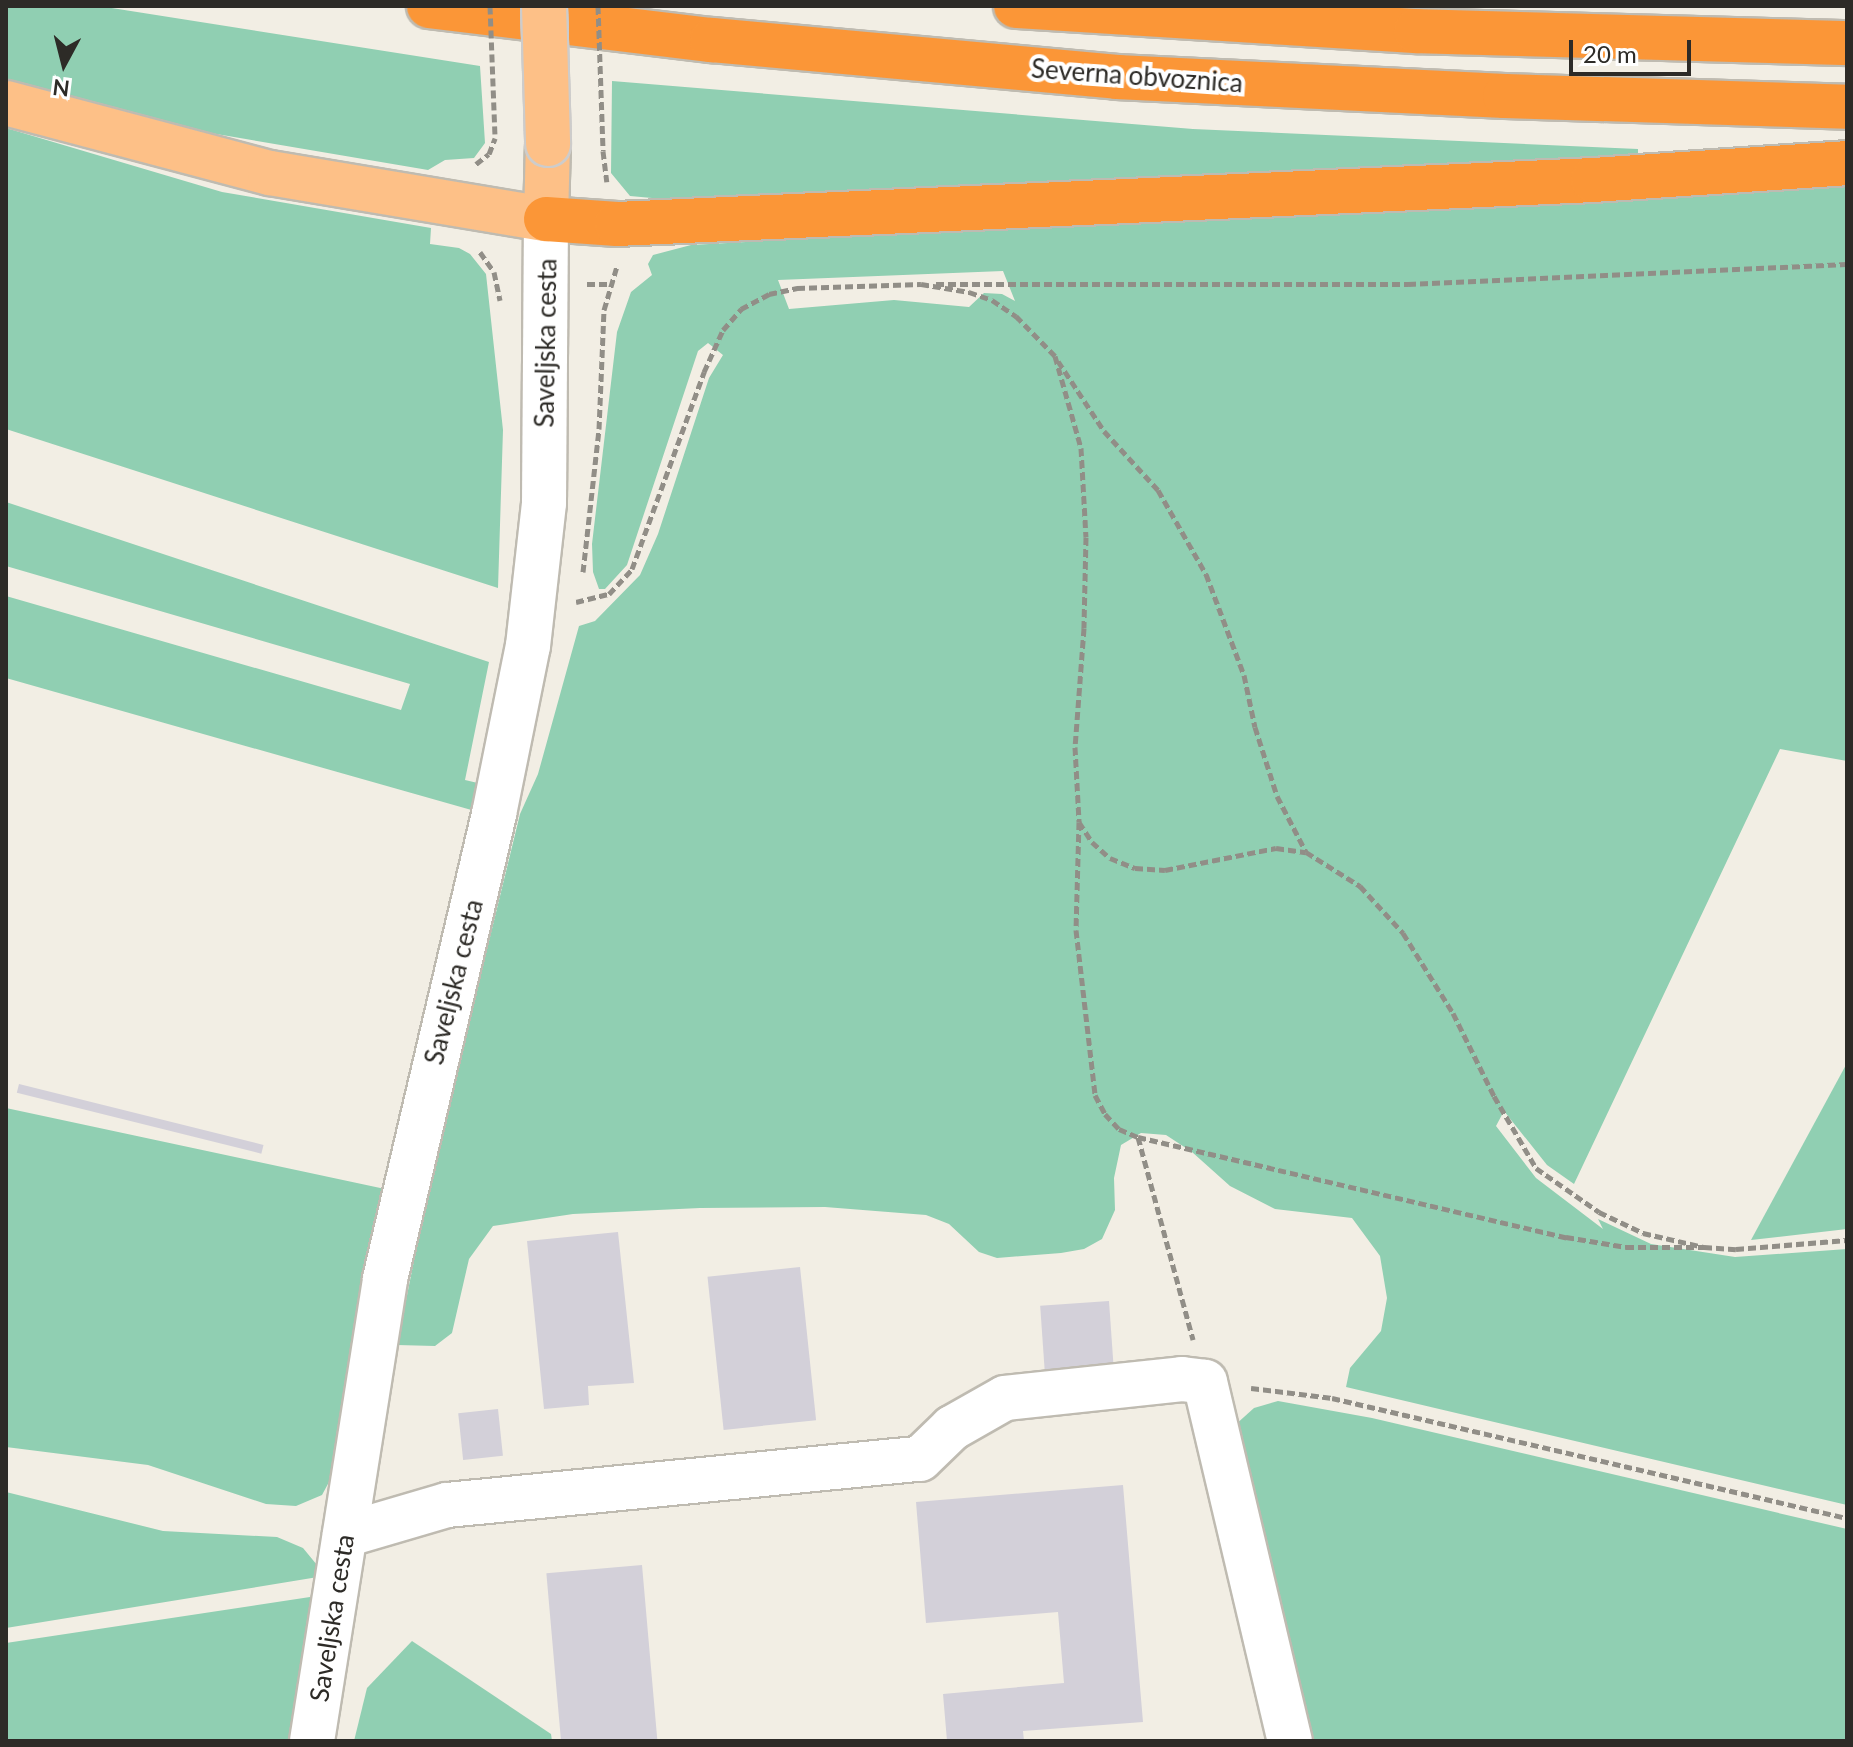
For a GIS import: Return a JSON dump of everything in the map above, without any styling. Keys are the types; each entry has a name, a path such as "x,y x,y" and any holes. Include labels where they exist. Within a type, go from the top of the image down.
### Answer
{"highway":[{"name":"Severna obvoznica","path":"429,6 712,40 1117,77 1505,96 1847,107"},
{"path":"1016,6 1416,31 1847,43"},
{"path":"546,219 617,224 1593,180 1847,163"}],"main road":[{"path":"6,103 270,173 546,219 548,144 544,6"}],"street":[{"name":"Saveljska cesta","path":"312,1741 385,1279 519,701 535,598 544,503 546,219"},
{"path":"345,1535 447,1505 920,1459 952,1428 1005,1398 1182,1379 1205,1382 1290,1741"}],"path":[{"path":"467,166 482,161 495,138 490,6"},
{"path":"598,6 604,172 609,187"},
{"path":"535,598 578,602 609,594 632,569 704,372 723,330 741,309 769,294 797,288 921,284 1408,284 1847,264"},
{"path":"921,284 969,292 992,300 1016,316 1055,356 1104,431 1158,490 1206,574 1244,675 1255,727 1277,796 1306,852"},
{"path":"1055,356 1081,448 1086,537 1084,628 1075,747 1079,822 1076,930 1095,1095 1105,1114 1119,1129 1138,1137 1443,1205 1566,1237 1626,1247 1736,1249 1847,1240"},
{"path":"1079,822 1092,842 1110,858 1135,868 1165,870 1276,848 1306,852 1360,886 1403,933 1453,1013 1494,1096 1536,1168 1599,1212 1643,1233 1704,1247"},
{"path":"1138,1137 1205,1382 1332,1398 1847,1518"}],"green space":[{"path":"6,6 99,6 480,66 485,143 474,158 445,160 428,170 187,129 6,82"},
{"path":"612,81 1193,129 1638,149 1638,155 1053,188 674,200 630,196 611,173"},
{"path":"6,128 222,192 431,228 430,244 459,248 470,254 486,274 503,430 498,588 6,429"},
{"path":"1847,180 1847,761 1780,749 1574,1184 1547,1165 1504,1111 1496,1126 1536,1178 1603,1229 1598,1219 1651,1244 1735,1257 1847,1249 1847,1505 1346,1387 1350,1368 1381,1331 1387,1298 1380,1256 1352,1218 1275,1209 1230,1186 1192,1152 1166,1135 1141,1133 1121,1145 1114,1178 1115,1210 1102,1239 1084,1249 1061,1253 997,1258 979,1252 949,1224 926,1215 825,1207 700,1208 573,1214 493,1226 469,1259 452,1333 435,1346 397,1345 427,1196 520,814 538,774 579,626 595,621 640,575 658,534 709,378 723,355 708,343 698,351 627,565 605,589 599,589 593,572 592,544 617,332 631,292 652,275 648,264 653,255 691,245","holes":["1003,271 1015,301 1002,294 984,293 969,307 894,300 789,309 778,280"]},
{"path":"6,502 489,662 465,780 482,784 475,811 6,678 6,596 401,710 410,684 6,566"},
{"path":"1847,1063 1847,1229 1751,1240"},
{"path":"6,1108 385,1189 336,1469 322,1495 296,1506 266,1504 148,1465 6,1447"},
{"path":"1278,1401 1372,1418 1847,1529 1847,1741 1308,1741 1234,1426 1254,1408"},
{"path":"6,1492 163,1531 277,1537 303,1548 317,1565 318,1577 6,1628"},
{"path":"310,1597 318,1601 293,1741 6,1741 6,1643"},
{"path":"412,1641 551,1734 552,1741 354,1741 367,1688"}],"building":[{"path":"19,1084 264,1145 261,1154 17,1093"},
{"path":"618,1232 634,1383 588,1386 589,1405 544,1409 527,1241"},
{"path":"800,1267 816,1420 724,1430 708,1277"},
{"path":"1109,1301 1114,1370 1045,1375 1040,1306"},
{"path":"498,1409 503,1456 463,1460 458,1413"},
{"path":"1123,1485 1143,1722 1023,1731 1024,1741 947,1741 943,1694 1064,1683 1058,1612 926,1623 916,1502"},
{"path":"642,1565 657,1741 561,1741 546,1573"}]}
